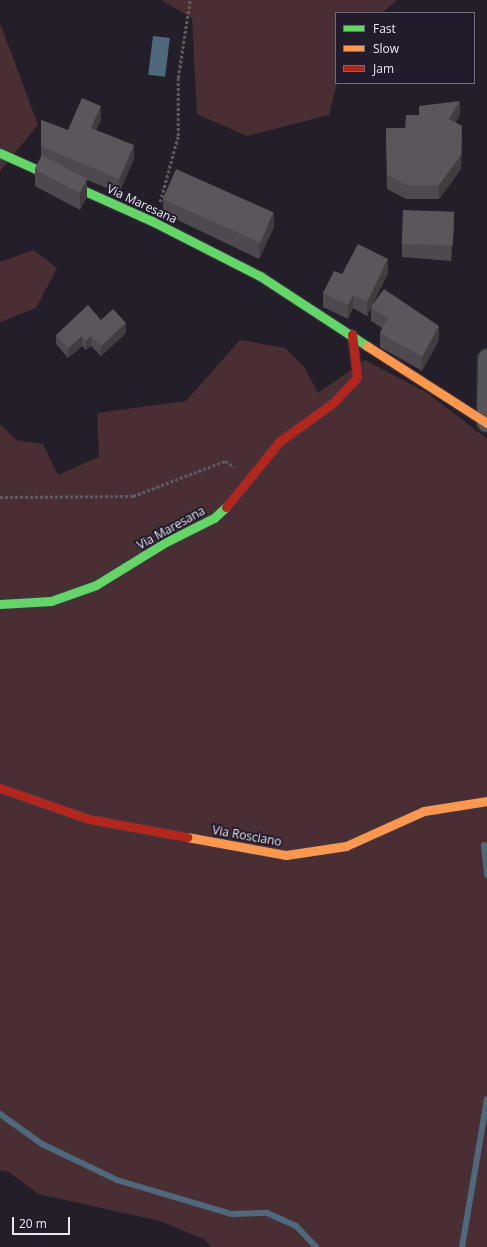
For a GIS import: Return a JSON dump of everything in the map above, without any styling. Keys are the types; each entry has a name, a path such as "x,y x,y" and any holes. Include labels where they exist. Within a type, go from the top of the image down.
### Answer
{"street":[{"name":"Via Maresana","path":"0,154 152,221 260,276 352,334 486,422"},
{"name":"Via Maresana","path":"0,604 51,601 96,585 166,542 214,518 240,494 280,441 334,402 357,377 352,334"},
{"path":"486,422 487,358"},
{"name":"Via Rosciano","path":"0,788 89,819 286,855 346,846 424,811 487,801"}],"path":[{"path":"152,221 178,136 178,78 190,0"},
{"path":"0,497 133,496 224,461 238,470 240,494"}],"shaded area":[{"path":"161,0 397,0 383,12 335,12 335,84 337,84 329,115 247,136 197,114 192,18"},
{"path":"0,23 38,125 0,171"},
{"path":"33,250 57,268 36,308 0,322 0,262"},
{"path":"240,340 285,348 305,368 318,393 365,360 429,394 487,439 487,1247 211,1247 204,1239 160,1221 38,1194 9,1172 0,1170 0,424 16,440 43,444 58,475 99,457 97,413 186,401"}],"water":[{"path":"153,36 170,38 165,77 148,75"}],"building":[{"path":"82,98 101,106 91,128 134,145 119,179 41,146 41,120 68,130"},
{"path":"460,101 449,119 462,126 461,155 439,185 406,185 387,175 386,128 405,128 406,115 419,115 419,106"},
{"path":"42,155 87,179 80,193 34,169"},
{"path":"176,169 274,213 260,243 163,199"},
{"path":"403,210 454,212 453,246 402,244"},
{"path":"358,244 388,259 367,302 353,295 348,305 323,293 334,271 342,274"},
{"path":"384,289 439,326 422,357 380,333 388,318 371,307"},
{"path":"88,305 101,320 113,309 126,323 101,346 91,336 86,341 82,336 68,348 56,335"}],"waterway":[{"path":"484,845 487,875"},
{"path":"462,1247 487,1099"},
{"path":"0,1114 42,1144 117,1180 231,1214 267,1213 296,1226 316,1247"}],"traffic: fast":[{"path":"0,153 152,221 260,276 367,346"},
{"path":"0,604 51,601 96,585 166,542 214,518 226,507"}],"traffic: slow":[{"path":"367,346 487,423"},
{"path":"187,837 286,855 346,846 424,811 487,801"}],"traffic: jam":[{"path":"226,507 280,441 334,402 357,377 352,334"},
{"path":"0,788 89,819 187,837"}]}
